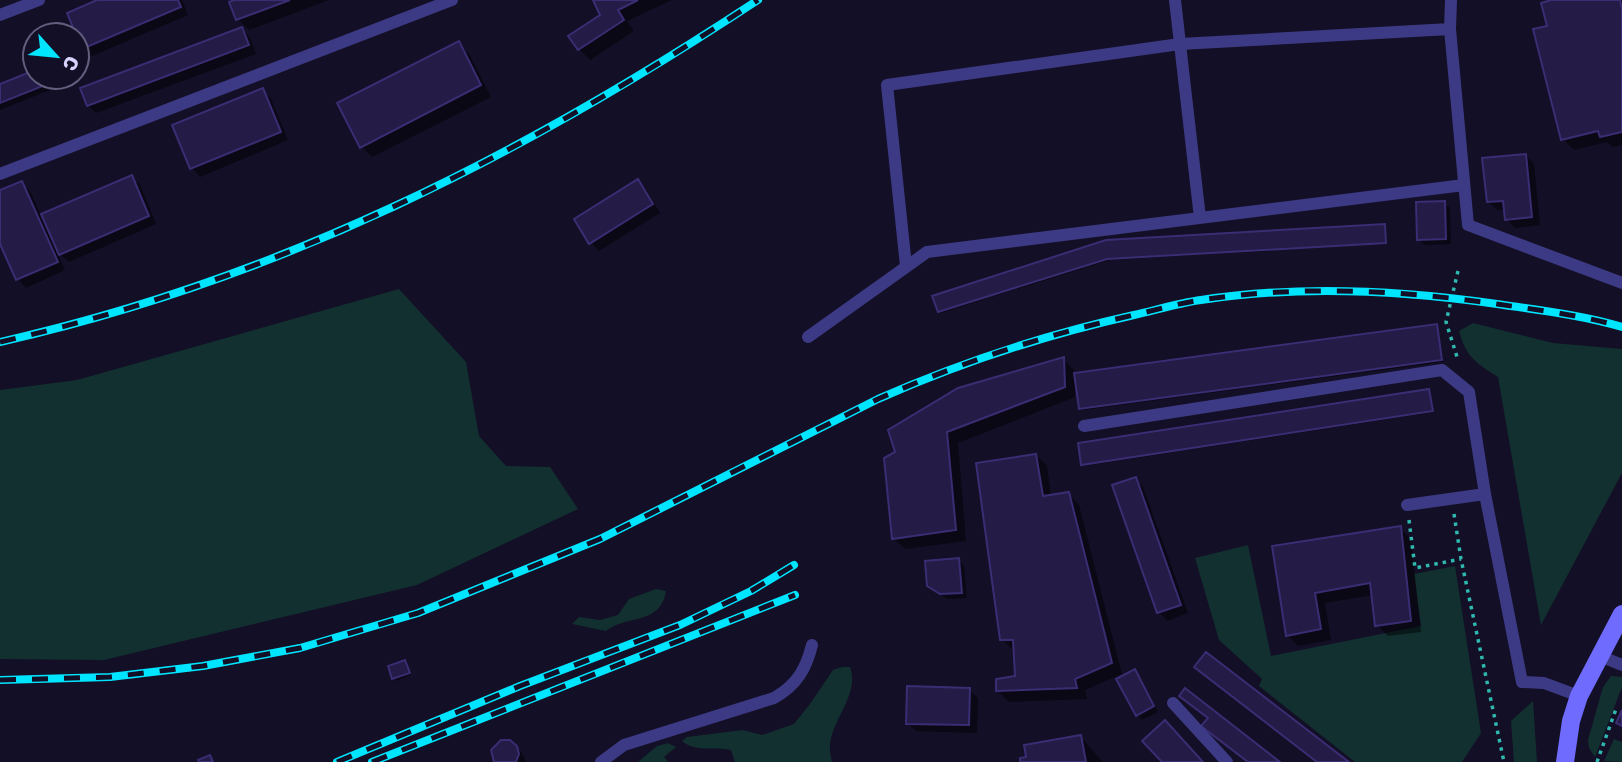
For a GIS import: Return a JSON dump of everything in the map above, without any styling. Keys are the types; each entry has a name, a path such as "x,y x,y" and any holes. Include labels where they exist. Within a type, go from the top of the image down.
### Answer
{"main road":[{"path":"1565,762 1571,721 1579,696 1622,614"}],"lane":[{"path":"0,15 39,0"},
{"path":"0,174 452,0"},
{"path":"1175,0 1200,218"},
{"path":"1451,0 1450,29 1468,225 1622,283"},
{"path":"906,266 887,85 1180,44 1450,29"},
{"path":"808,337 927,252 1464,185"},
{"path":"1084,426 1442,370 1469,392 1485,494 1522,682 1544,683 1579,696"},
{"path":"1407,505 1485,494"},
{"path":"601,762 624,745 787,691 802,674 812,645"},
{"path":"1600,656 1622,665"},
{"path":"1173,703 1227,762"}],"path":[{"path":"1458,271 1446,322 1469,392"},
{"path":"1452,499 1461,559 1504,762"},
{"path":"1407,505 1415,568 1461,559"},
{"path":"1597,762 1616,709"}],"green space":[{"path":"399,289 466,362 479,436 506,466 550,467 578,509 417,585 104,660 0,659 0,390 77,380"},
{"path":"1473,323 1553,343 1622,349 1622,473 1541,625 1498,377 1473,358 1459,331"},
{"path":"1248,545 1271,656 1421,626 1414,574 1455,566 1481,733 1462,762 1355,762 1259,686 1262,679 1219,640 1195,558"},
{"path":"656,589 666,591 663,602 650,615 624,622 606,631 572,624 579,617 600,620 618,615 629,599"},
{"path":"850,667 851,687 832,735 832,762 735,762 731,750 693,747 682,741 687,737 743,730 762,735 794,724 833,670"},
{"path":"1611,676 1622,677 1622,687 1595,757 1589,748 1588,740 1603,687"},
{"path":"1533,701 1537,762 1514,762 1511,721"},
{"path":"1614,739 1622,742 1622,762 1604,761"},
{"path":"668,743 676,747 664,757 668,762 638,762 657,746"}],"building":[{"path":"97,0 178,0 181,7 91,45 91,21 70,21 67,13"},
{"path":"290,0 236,20 229,2"},
{"path":"593,0 638,0 618,10 624,20 578,50 568,36 600,15"},
{"path":"1551,0 1620,0 1622,132 1600,137 1598,131 1561,140 1533,29 1547,26 1541,3"},
{"path":"242,27 249,45 87,106 81,91 91,91 91,84"},
{"path":"459,41 481,85 360,148 337,103"},
{"path":"21,76 21,91 30,91 0,103 0,84"},
{"path":"263,88 281,132 190,169 172,125"},
{"path":"1526,154 1532,217 1505,220 1503,201 1487,202 1482,158"},
{"path":"132,175 149,216 59,255 41,214"},
{"path":"638,179 653,204 589,244 574,219"},
{"path":"22,181 58,262 16,280 0,244 0,190"},
{"path":"1445,201 1446,239 1417,240 1416,202"},
{"path":"1385,224 1386,243 1107,259 938,312 932,296 1106,240"},
{"path":"1437,324 1442,360 1079,409 1074,373"},
{"path":"1064,357 1065,387 947,432 956,530 892,539 884,458 895,452 888,430 958,388"},
{"path":"1429,389 1433,411 1081,465 1078,443"},
{"path":"1036,454 1043,496 1069,492 1112,663 1075,679 1077,688 996,691 996,679 1015,676 1013,640 1000,640 976,463"},
{"path":"1136,477 1181,605 1157,613 1112,485"},
{"path":"1401,526 1411,621 1375,626 1370,583 1315,593 1321,629 1286,636 1272,546"},
{"path":"959,558 962,593 940,594 927,586 925,561"},
{"path":"1206,652 1349,762 1317,762 1194,667"},
{"path":"405,660 410,673 392,679 388,666"},
{"path":"1135,669 1154,706 1136,716 1116,679"},
{"path":"907,686 970,688 969,725 906,724"},
{"path":"1185,688 1280,762 1248,762 1201,726 1208,718 1179,696"},
{"path":"1622,710 1622,726 1616,723"},
{"path":"1165,720 1203,762 1162,762 1142,741"},
{"path":"1081,735 1086,762 1020,762 1020,758 1026,757 1024,745"},
{"path":"501,740 510,740 517,746 519,754 516,762 494,762 491,750"},
{"path":"210,755 213,762 199,762 198,760"}],"railway":[{"path":"0,342 103,316 203,284 300,247 394,206 487,161 578,111 758,0"},
{"path":"0,680 110,677 203,666 300,648 418,613 600,539 878,399 909,386 972,361 1036,341 1184,303 1275,292 1349,291 1423,295 1528,308 1622,327"},
{"path":"337,762 520,686 680,625 751,591 794,565"},
{"path":"372,762 795,595"}]}
